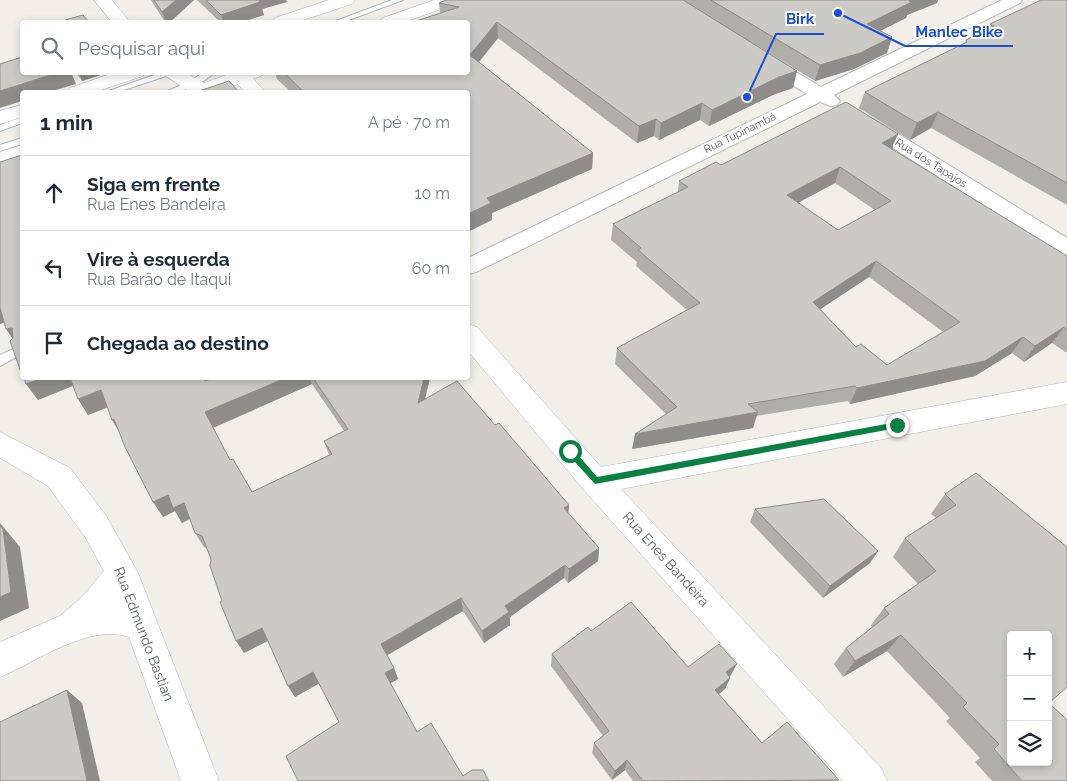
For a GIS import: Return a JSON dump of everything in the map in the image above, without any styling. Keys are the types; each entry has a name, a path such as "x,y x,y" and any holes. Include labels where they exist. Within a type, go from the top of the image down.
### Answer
{"street":[{"path":"103,0 120,20"},
{"path":"287,20 346,0"},
{"path":"395,20 450,0"},
{"name":"Rua Tupinambá","path":"470,266 1014,0"},
{"name":"Rua dos Tapajós","path":"752,52 1067,248"},
{"path":"82,90 127,75"},
{"path":"170,78 202,85 248,75 254,90"},
{"path":"0,118 20,111"},
{"path":"0,159 20,153"},
{"name":"Rua Enes Bandeira","path":"470,336 595,481 868,781"},
{"path":"595,481 1067,394"},
{"name":"Rua Edmundo Bastian","path":"0,444 59,477 96,527 122,573 200,781"},
{"path":"69,628 96,606 122,573"},
{"path":"0,660 69,628 94,621 119,618 141,625"}],"lane":[{"path":"343,20 399,0"},
{"path":"202,85 214,75"},
{"path":"119,90 170,78"},
{"path":"0,128 20,121"},
{"path":"0,148 20,142"},
{"path":"0,361 20,350"}],"building":[{"path":"154,0 176,0 162,12"},
{"path":"206,0 259,0 260,2 221,15"},
{"path":"446,0 683,0 797,71 779,77 712,110 702,103 661,123 656,119 639,126 497,22 470,55 470,20 419,20 459,7 439,3"},
{"path":"711,0 910,0 912,2 867,24 892,37 860,53 820,65"},
{"path":"1041,0 1067,0 1067,183 938,112 917,123 865,92 967,42 966,40 994,26 990,24"},
{"path":"83,15 87,20 65,20"},
{"path":"470,55 593,153 487,198 491,203 470,213 470,90 302,90 286,75 470,75"},
{"path":"20,58 20,75 51,75 0,91 0,64"},
{"path":"229,81 237,90 202,90"},
{"path":"846,102 898,134 882,143 1067,256 1067,330 1064,327 1035,346 1023,337 985,361 857,388 855,386 748,404 758,412 635,434 677,407 617,348 700,303 638,250 641,248 613,224 688,187 679,181 716,162 721,165","holes":["840,167 891,201 838,230 787,195","876,261 960,322 887,365 861,344 856,347 813,302"]},
{"path":"20,156 20,369 10,341 13,338 12,328 6,329 0,308 0,162"},
{"path":"25,380 37,380 26,384"},
{"path":"71,380 281,380 205,412 230,460 233,459 252,492 332,454 324,441 348,429 314,380 424,380 418,403 457,381 495,425 499,423 569,505 564,508 599,548 569,569 565,565 505,606 509,612 482,631 461,598 381,644 394,668 385,673 417,732 431,723 463,776 472,770 483,770 489,781 298,781 286,756 339,722 313,672 288,686 262,628 236,641 220,602 222,601 210,566 211,559 202,536 195,533 184,503 173,508 168,495 153,502 125,447 114,419 112,420 101,390 78,399"},
{"path":"976,473 1067,547 1067,687 1052,700 1052,631 1007,631 1007,764 994,749 999,744 963,707 967,703 901,635 855,661 846,648 889,614 884,608 936,571 905,538 956,505 945,494"},
{"path":"824,499 878,551 830,586 755,509"},
{"path":"0,526 3,529 11,592 0,597"},
{"path":"631,602 688,667 719,644 737,664 726,672 730,678 715,690 762,743 787,722 839,780 643,781 627,760 615,771 594,743 609,731 552,654 588,627 591,631"},
{"path":"67,690 87,781 0,781 0,722"},
{"path":"1052,706 1067,720 1067,781 1022,781 1009,766 1052,766"}],"place":[{"name":"Manlec Bike","path":"838,13"},
{"name":"Birk","path":"747,97"}],"route":[{"path":"570,451 595,481 897,425"}]}
